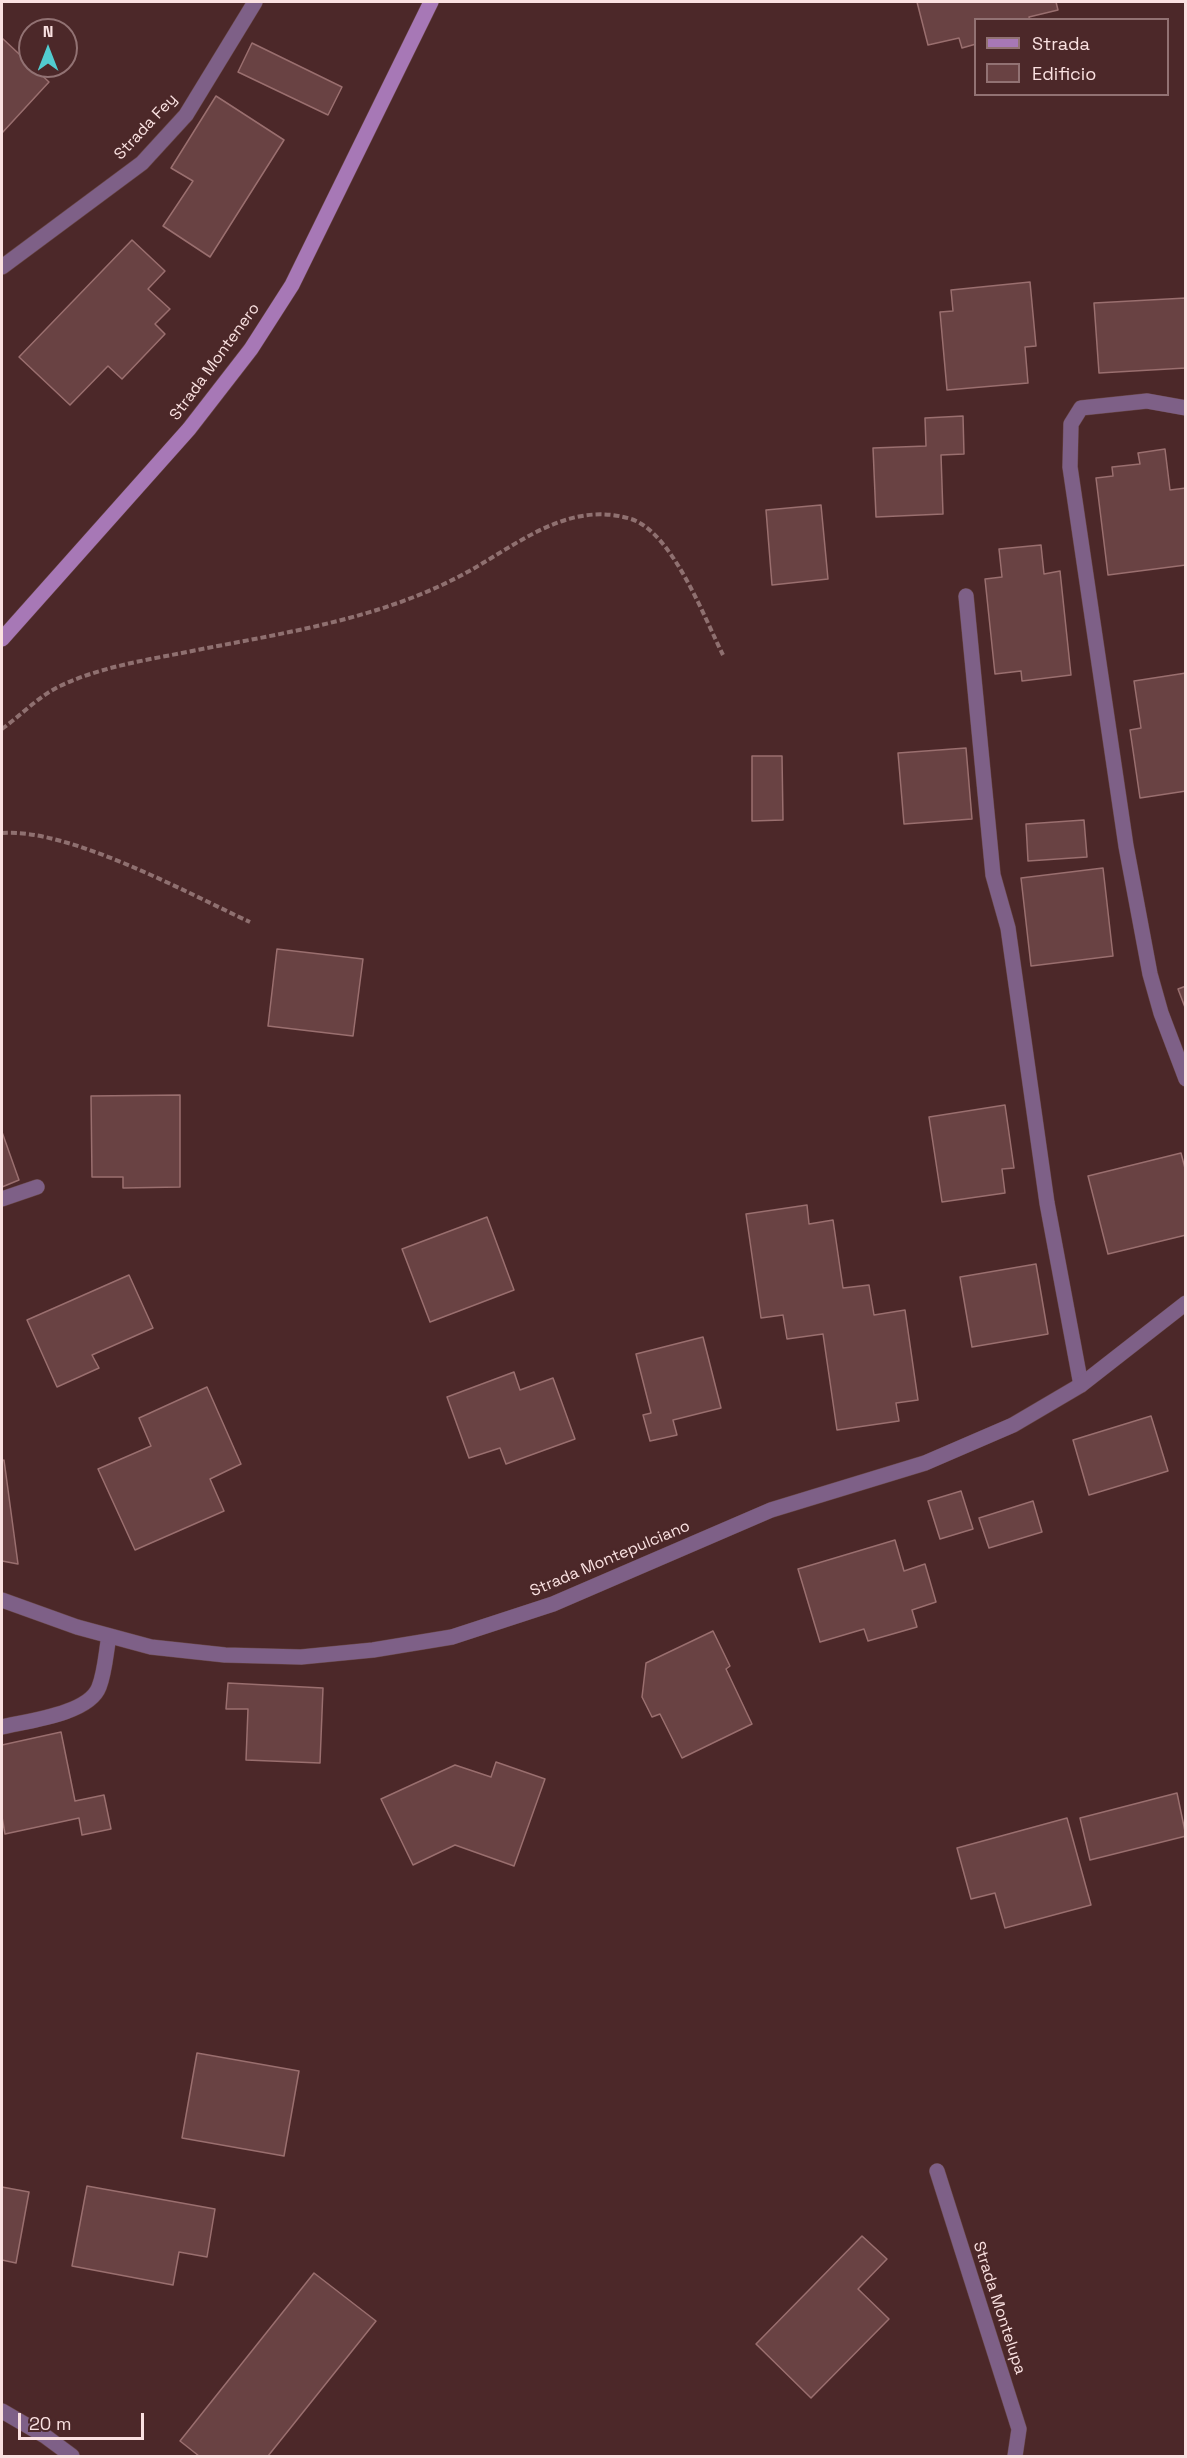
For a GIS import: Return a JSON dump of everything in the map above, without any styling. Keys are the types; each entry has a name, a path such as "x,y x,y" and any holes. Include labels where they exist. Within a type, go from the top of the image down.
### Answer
{"main road":[{"name":"Strada Montenero","path":"2,639 189,429 251,349 292,285 431,2"}],"street":[{"name":"Strada Fey","path":"2,267 149,155 186,115 255,2"},
{"path":"1185,408 1147,401 1081,408 1071,424 1070,467 1126,846 1150,974 1161,1013 1185,1079"},
{"path":"966,596 993,875 1008,928 1047,1203 1081,1385"},
{"path":"2,1199 37,1187"},
{"name":"Strada Montepulciano","path":"2,1600 77,1628 151,1647 225,1655 301,1657 373,1650 452,1636 553,1604 771,1510 925,1463 1013,1425 1081,1385 1185,1303"},
{"path":"2,1726 68,1711 88,1702 99,1688 109,1636"},
{"name":"Strada Montelupa","path":"937,2171 1019,2429 1015,2457"},
{"path":"2,2411 45,2436 72,2457"}],"path":[{"path":"2,729 57,687 104,669 343,620 421,595 461,576 539,530 575,516 609,514 633,520 653,533 673,555 723,655"},
{"path":"2,833 60,840 133,868 250,922"}],"building":[{"path":"917,2 1056,2 1058,10 1029,18 974,18 974,45 962,48 959,38 928,45"},
{"path":"2,38 18,53 18,78 45,78 49,82 2,133"},
{"path":"252,43 342,87 328,115 238,72"},
{"path":"216,96 284,140 210,257 163,226 193,181 171,168"},
{"path":"132,240 165,271 148,289 170,309 155,324 165,334 122,379 108,366 70,405 19,357"},
{"path":"1030,282 1036,346 1025,347 1028,383 947,390 940,312 953,311 951,290"},
{"path":"1186,298 1186,368 1099,373 1094,303"},
{"path":"963,416 964,454 941,455 943,514 876,517 873,448 926,446 925,418"},
{"path":"1165,449 1170,490 1186,488 1186,565 1108,575 1096,478 1113,476 1112,467 1140,464 1138,453"},
{"path":"821,505 828,579 772,585 766,510"},
{"path":"1041,545 1044,574 1060,571 1071,675 1022,681 1021,671 995,674 985,579 1002,577 999,549"},
{"path":"1186,673 1186,791 1140,798 1130,730 1141,728 1134,681"},
{"path":"966,748 972,819 904,824 898,753"},
{"path":"752,756 782,756 783,820 752,821"},
{"path":"1084,820 1087,857 1028,861 1026,824"},
{"path":"1103,868 1113,956 1031,966 1021,878"},
{"path":"277,949 363,959 353,1036 268,1026"},
{"path":"1186,986 1186,1010 1178,989"},
{"path":"180,1095 180,1187 123,1188 123,1177 92,1177 91,1096"},
{"path":"1005,1105 1014,1168 1002,1169 1005,1193 942,1202 929,1117"},
{"path":"2,1132 19,1180 2,1187"},
{"path":"1181,1153 1186,1172 1186,1235 1108,1254 1088,1176"},
{"path":"807,1205 809,1224 833,1220 843,1288 869,1285 874,1315 905,1310 918,1400 896,1403 899,1421 837,1430 823,1334 787,1339 783,1315 761,1318 746,1214"},
{"path":"487,1217 514,1290 430,1322 402,1249"},
{"path":"1036,1264 1048,1334 972,1347 960,1277"},
{"path":"129,1275 153,1328 92,1355 99,1368 57,1387 27,1320"},
{"path":"703,1337 721,1408 673,1420 677,1435 650,1441 643,1415 651,1413 636,1354"},
{"path":"514,1372 520,1390 553,1378 575,1439 506,1464 500,1448 469,1458 447,1397"},
{"path":"207,1387 241,1464 210,1479 224,1511 135,1550 98,1469 151,1446 139,1418"},
{"path":"1151,1416 1168,1471 1089,1495 1073,1440"},
{"path":"4,1460 18,1564 2,1561 2,1461"},
{"path":"961,1491 973,1529 940,1539 928,1501"},
{"path":"1033,1501 1042,1532 989,1548 979,1518"},
{"path":"895,1540 904,1571 925,1564 936,1602 912,1610 917,1627 868,1641 864,1629 820,1642 798,1569"},
{"path":"713,1631 730,1666 726,1669 752,1724 682,1758 660,1714 652,1717 642,1697 646,1663"},
{"path":"228,1683 323,1688 320,1763 246,1760 248,1709 226,1709"},
{"path":"61,1732 75,1801 104,1795 111,1829 82,1835 79,1818 5,1834 2,1817 2,1745"},
{"path":"496,1762 545,1779 514,1866 455,1845 413,1865 381,1799 455,1765 491,1777"},
{"path":"1177,1793 1186,1836 1090,1860 1080,1818"},
{"path":"1067,1818 1091,1905 1005,1928 995,1893 971,1899 957,1848"},
{"path":"197,2053 299,2071 284,2156 182,2138"},
{"path":"87,2186 215,2209 207,2257 179,2252 173,2285 72,2266"},
{"path":"2,2187 29,2192 16,2263 2,2260"},
{"path":"862,2236 887,2259 858,2289 889,2319 811,2398 756,2344"},
{"path":"314,2273 376,2321 268,2456 199,2456 180,2441"}]}
